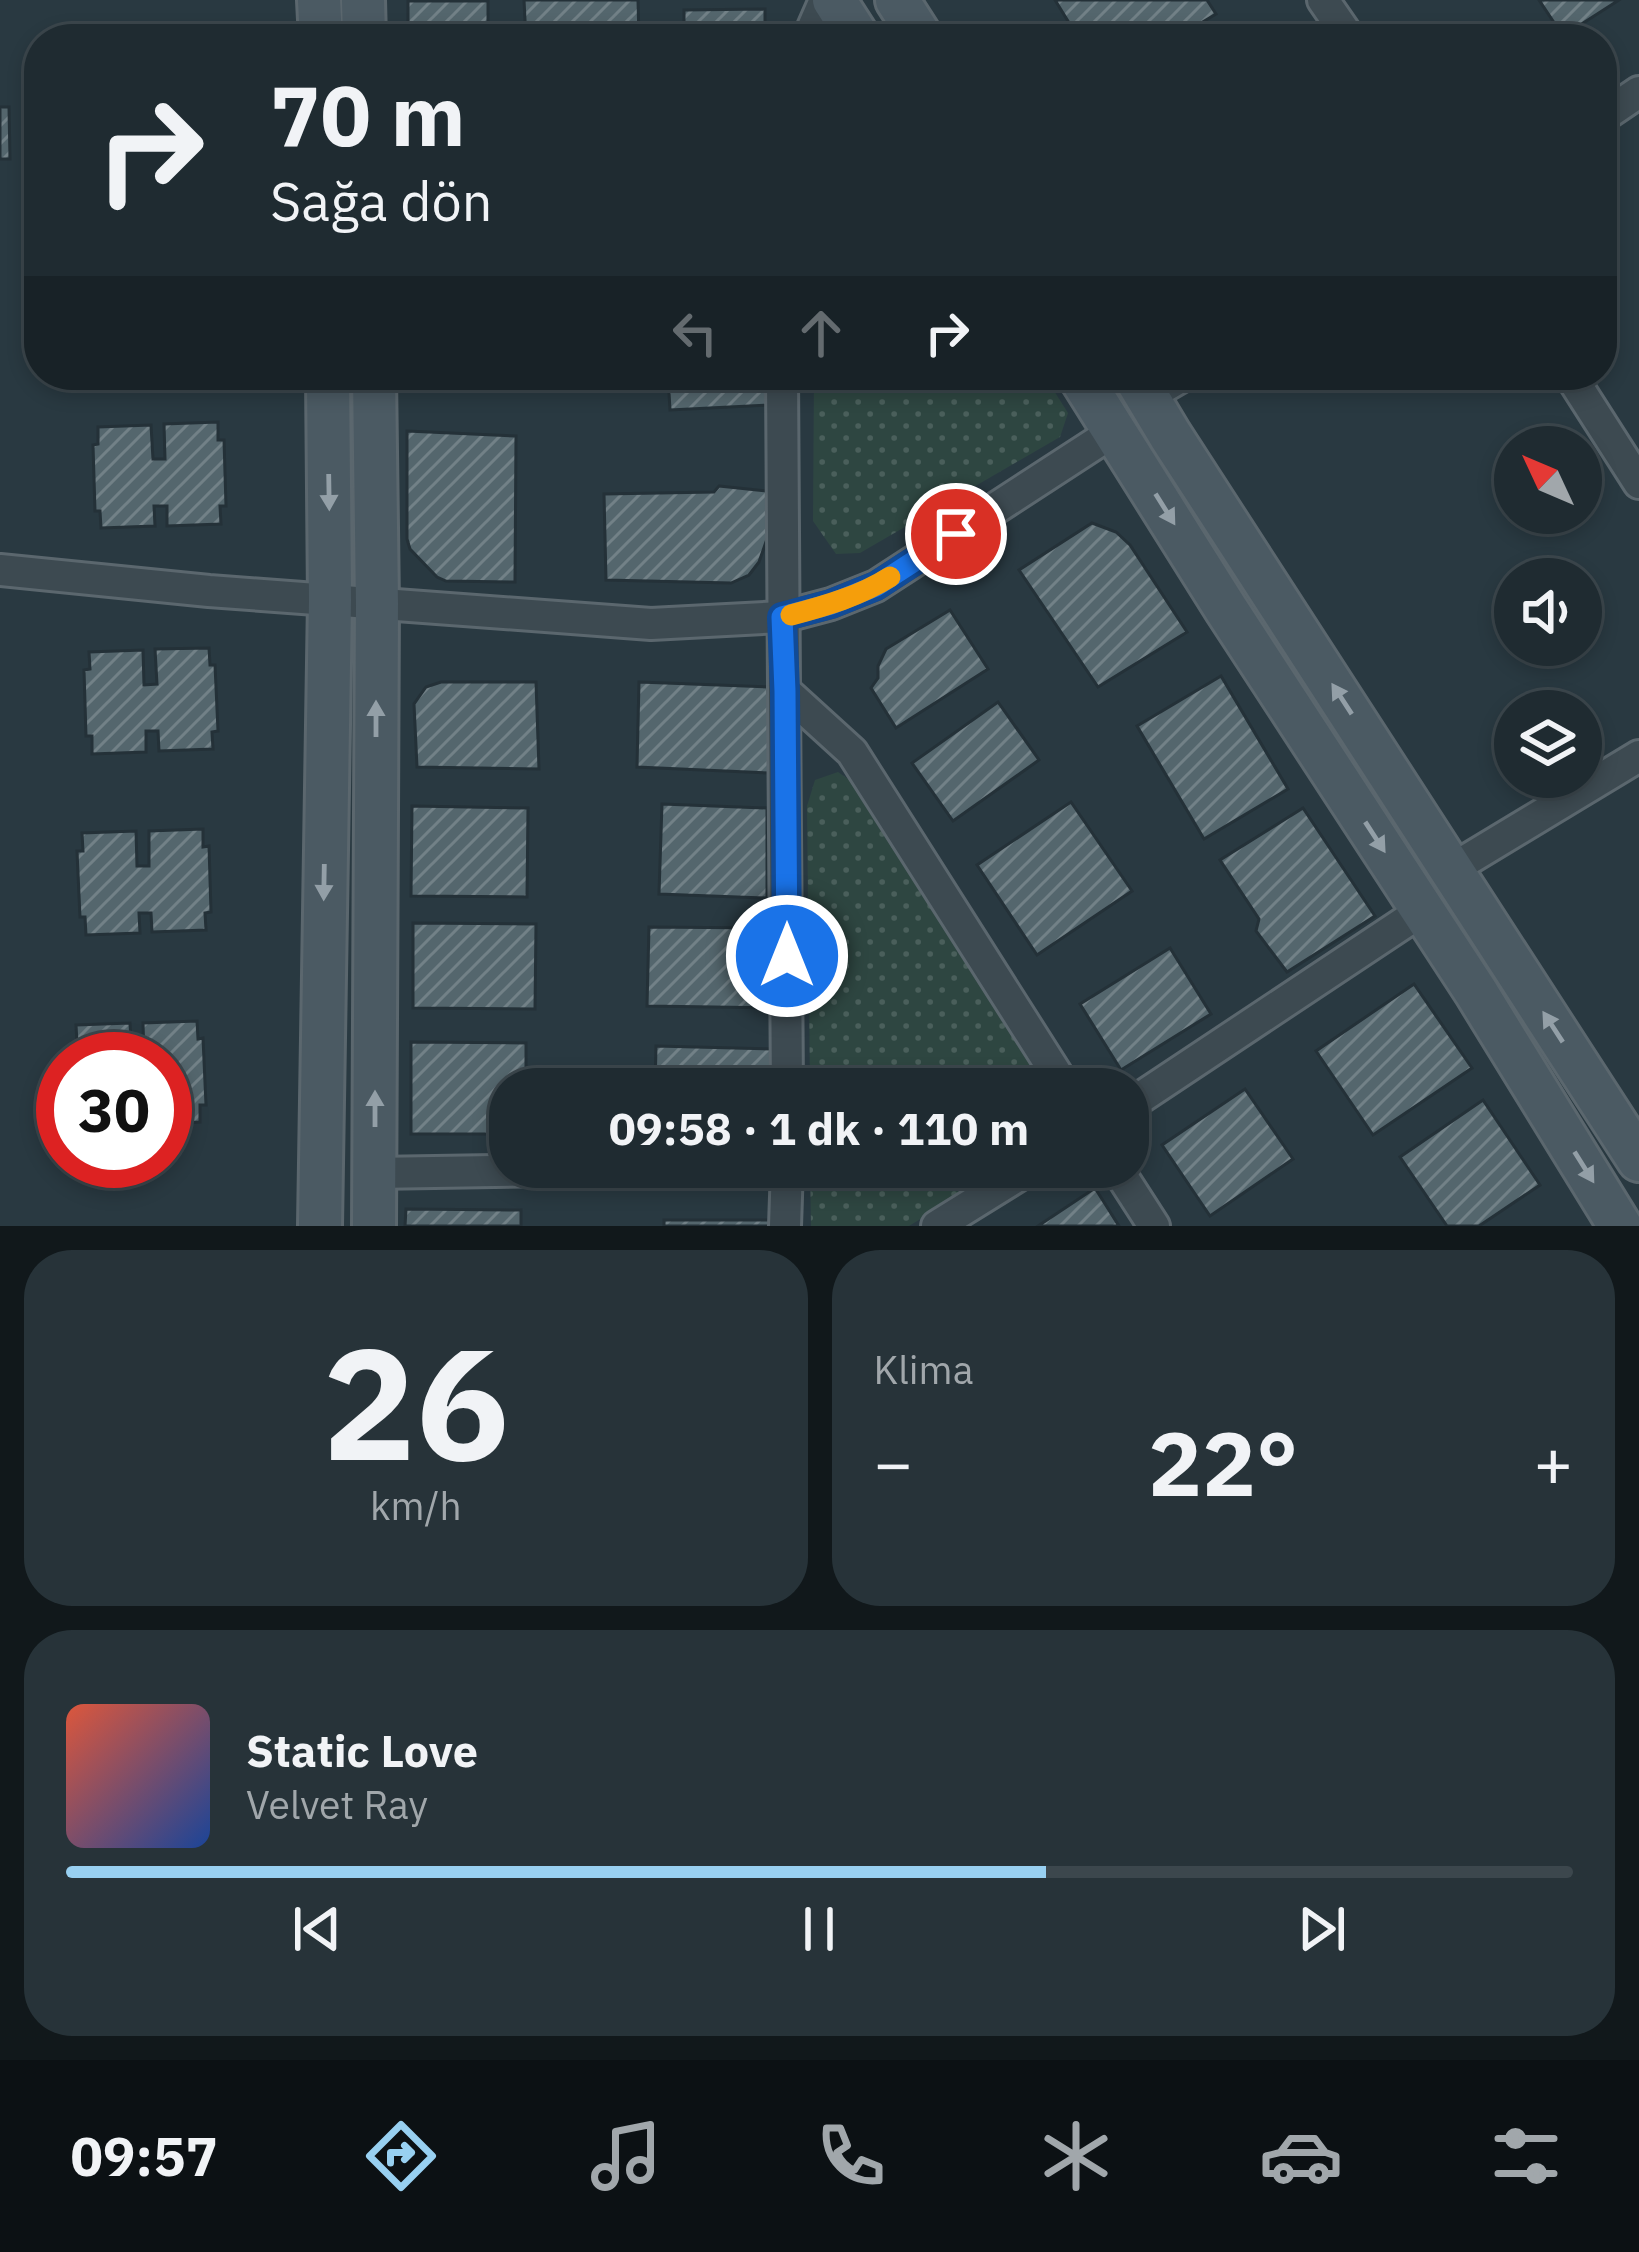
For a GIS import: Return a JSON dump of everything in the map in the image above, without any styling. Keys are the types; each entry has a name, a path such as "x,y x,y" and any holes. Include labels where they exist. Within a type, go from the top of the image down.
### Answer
{"main road":[{"path":"829,0 847,24"},
{"path":"320,1226 330,600 328,390"},
{"path":"374,390 374,1226"},
{"path":"1124,403 1452,869 1639,1160"},
{"path":"1124,403 1226,609 1423,910 1620,1226"}],"street":[{"path":"782,390 787,1068"},
{"path":"0,570 651,625 782,617 876,586 1124,403 1152,390"},
{"path":"1581,390 1633,463"},
{"path":"785,691 852,752 1053,1068"},
{"path":"1452,869 1639,756"},
{"path":"1149,1092 1423,910"},
{"path":"374,1173 489,1171"},
{"path":"785,1226 787,1188"},
{"path":"937,1226 998,1188"},
{"path":"1130,1188 1154,1226"}],"green space":[{"path":"814,390 1053,390 1068,413 1060,437 860,553 836,554 813,521"},
{"path":"838,772 851,781 1041,1068 810,1068 807,806 815,780"},
{"path":"810,1188 971,1188 909,1226 811,1226"}],"building":[{"path":"524,0 638,0 639,24 525,24"},
{"path":"1055,0 1207,0 1216,14 1199,24 1070,24"},
{"path":"1539,0 1619,0 1582,24 1555,24"},
{"path":"408,1 488,1 488,24 408,24"},
{"path":"765,9 765,24 684,24 684,10"},
{"path":"0,107 9,107 10,159 0,159"},
{"path":"669,390 768,390 769,405 670,410"},
{"path":"218,422 218,440 224,440 226,506 220,506 221,524 167,526 167,506 154,506 155,526 101,528 100,511 95,511 93,445 98,444 98,427 151,425 153,459 165,459 164,424"},
{"path":"407,431 516,436 515,582 446,581 410,549"},
{"path":"719,486 767,491 769,533 749,575 731,583 606,580 604,494 714,492"},
{"path":"1092,523 1116,532 1130,545 1187,632 1098,687 1019,570"},
{"path":"950,610 988,669 896,728 871,688 878,678 878,666 886,649"},
{"path":"209,648 210,665 215,665 218,731 212,732 213,749 159,751 158,731 146,731 146,752 92,754 92,736 86,736 84,670 90,669 89,652 143,650 144,685 157,684 155,649"},
{"path":"1221,676 1288,789 1204,839 1137,726"},
{"path":"441,682 536,682 539,769 417,767 414,704 426,687"},
{"path":"639,682 768,687 770,773 637,767"},
{"path":"998,702 1039,760 953,821 912,763"},
{"path":"1071,802 1132,891 1037,955 977,865"},
{"path":"662,804 767,808 767,898 659,894"},
{"path":"412,806 528,808 527,897 411,896"},
{"path":"1303,808 1375,916 1287,972 1256,931 1259,919 1220,860"},
{"path":"203,829 203,847 209,846 211,912 205,913 206,930 152,932 151,913 139,913 140,933 86,935 85,917 80,917 77,851 83,851 82,833 136,831 137,866 149,866 149,831"},
{"path":"413,923 536,924 535,1009 413,1008"},
{"path":"649,927 773,928 773,1008 647,1006"},
{"path":"1170,948 1211,1014 1120,1068 1080,1004"},
{"path":"1414,984 1472,1068 1373,1135 1316,1051"},
{"path":"197,1021 198,1039 203,1038 206,1105 200,1105 200,1122 192,1122 192,1032 143,1032 143,1023"},
{"path":"130,1023 131,1032 76,1032 76,1025"},
{"path":"411,1042 526,1043 526,1068 489,1068 489,1134 411,1134"},
{"path":"656,1046 774,1049 774,1068 655,1068"},
{"path":"1245,1089 1293,1159 1210,1216 1162,1145"},
{"path":"1483,1100 1540,1185 1479,1226 1447,1226 1400,1157"},
{"path":"1095,1188 1119,1226 1038,1226"},
{"path":"406,1209 521,1210 521,1226 405,1226"},
{"path":"664,1220 777,1220 776,1226 664,1226"}],"slow traffic":[{"path":"791,615 831,604 890,577"}],"route":[{"path":"787,956 782,617 876,586 956,534"}]}
